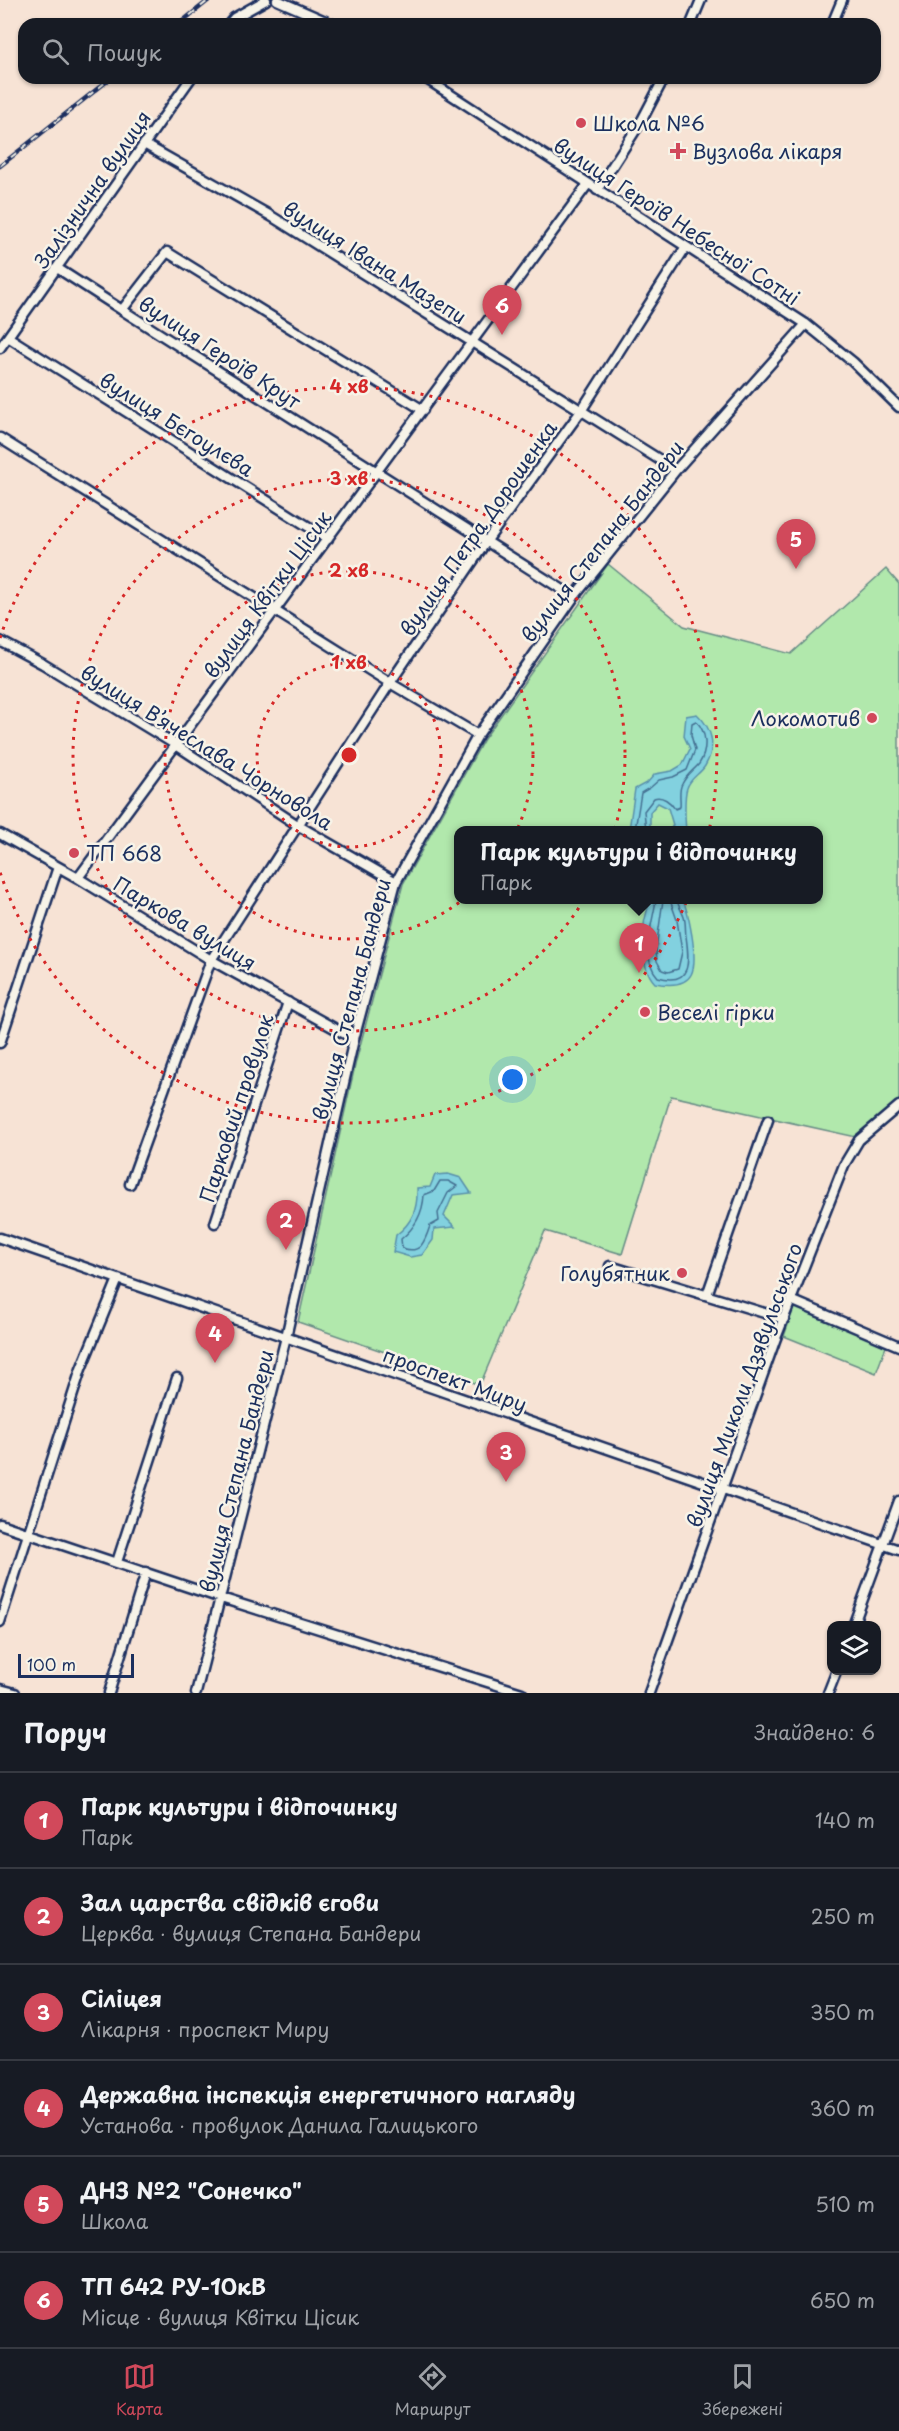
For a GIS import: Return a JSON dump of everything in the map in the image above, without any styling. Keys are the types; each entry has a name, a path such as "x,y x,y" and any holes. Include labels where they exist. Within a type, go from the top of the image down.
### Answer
{"street":[{"path":"234,18 266,0"},
{"path":"277,0 318,18"},
{"path":"694,18 701,0"},
{"path":"835,18 843,0"},
{"name":"Залізнична вулиця","path":"0,348 187,84"},
{"name":"вулиця Героїв Небесної Сотні","path":"434,84 806,324 853,362 899,407"},
{"path":"597,190 642,120 661,84"},
{"name":"вулиця Івана Мазепи","path":"144,144 271,216 676,470"},
{"name":"вулиця Квітки Цісик","path":"78,878 588,184"},
{"name":"вулиця Петра Дорошенка","path":"130,1184 211,960 390,683 486,542 581,411 686,248"},
{"name":"вулиця Героїв Крут","path":"423,410 167,252 122,310 574,597"},
{"path":"57,268 122,310"},
{"name":"вулиця Степана Бандери","path":"196,1693 286,1337 354,1039 396,882 478,735 574,597 676,470 806,324"},
{"name":"вулиця Бєгоулєва","path":"8,337 328,539"},
{"path":"0,438 390,683 478,735"},
{"name":"вулиця Вʼячеслава Чорновола","path":"0,641 43,664 176,745 299,826 396,882"},
{"name":"Паркова вулиця","path":"0,834 78,878 211,960 354,1039"},
{"path":"0,1043 58,867"},
{"name":"Парковий провулок","path":"215,1223 288,1002"},
{"name":"вулиця Миколи Дзявульського","path":"649,1693 783,1319 844,1165 859,1140 899,1106"},
{"path":"707,1295 768,1120"},
{"name":"проспект Миру","path":"0,1238 899,1551"},
{"path":"610,1266 783,1319"},
{"path":"0,1622 81,1369 118,1279"},
{"path":"791,1300 899,1346"},
{"path":"117,1562 177,1378"},
{"path":"855,1621 899,1501"},
{"path":"0,1524 221,1598 520,1693"},
{"path":"109,1693 146,1572"},
{"path":"828,1693 835,1675"},
{"path":"0,1689 15,1693"}],"green space":[{"path":"608,564 684,626 791,654 886,569 899,584 899,1100 856,1137 671,1096 622,1254 545,1231 480,1385 298,1322 356,1061 403,884 484,739"},
{"path":"800,1306 887,1344 876,1373 784,1336 794,1308"}],"water":[{"path":"697,714 702,719 709,731 712,744 709,759 690,781 687,788 686,826 672,826 668,808 658,803 650,812 650,826 630,826 635,789 648,782 655,774 672,771 682,765 690,749 684,736 686,716"},
{"path":"650,904 685,904 694,948 694,967 686,980 679,984 655,983 649,975 642,943"},
{"path":"448,1174 461,1178 471,1193 453,1195 444,1216 455,1227 434,1229 433,1240 422,1255 410,1257 393,1252 396,1235 413,1215 417,1188 430,1187 435,1175"}],"railway":[{"path":"186,18 209,0"},
{"path":"0,166 103,84"}],"place":[{"name":"Школа №6","path":"581,123"},
{"name":"Вузлова лікаря","path":"678,151"},
{"name":"ТП 642 РУ-10кВ","path":"502,335"},
{"name":"ДНЗ №2 \"Сонечко\"","path":"796,569"},
{"name":"Локомотив","path":"872,718"},
{"name":"ТП 668","path":"74,853"},
{"name":"Парк культури і відпочинку","path":"639,973"},
{"name":"Веселі гірки","path":"645,1012"},
{"name":"Зал царства свідків єгови","path":"286,1250"},
{"name":"Голубятник","path":"682,1273"},
{"name":"Державна інспекція енергетичного нагляду","path":"215,1363"},
{"name":"Сіліцея","path":"506,1482"}]}
